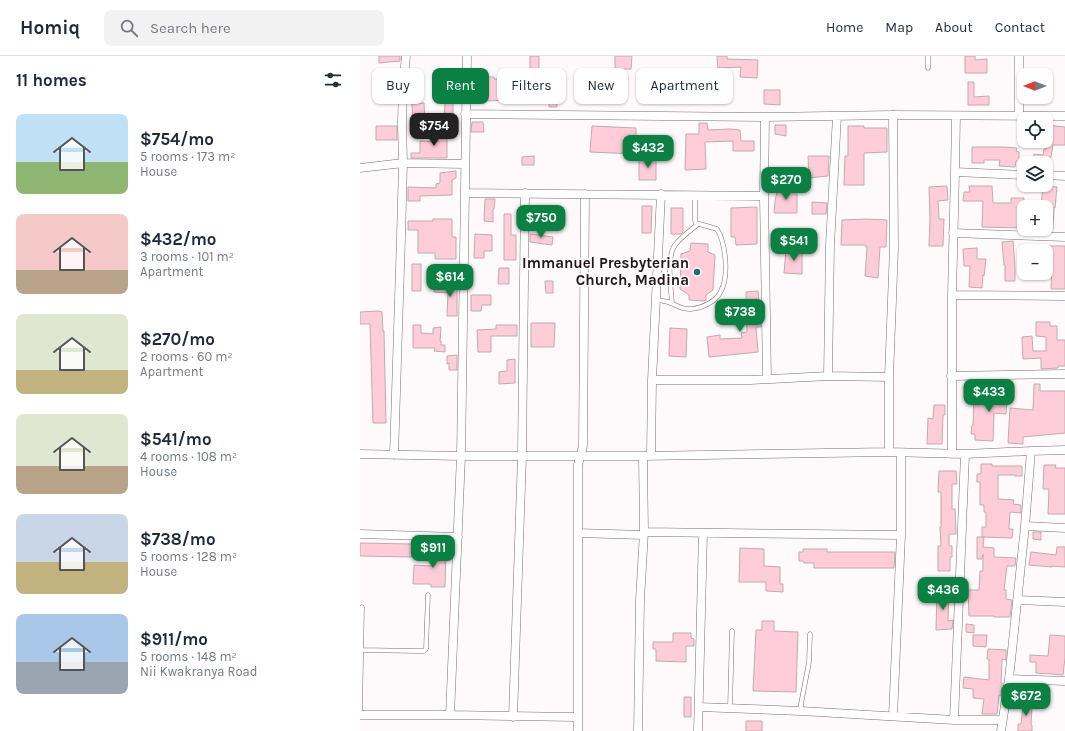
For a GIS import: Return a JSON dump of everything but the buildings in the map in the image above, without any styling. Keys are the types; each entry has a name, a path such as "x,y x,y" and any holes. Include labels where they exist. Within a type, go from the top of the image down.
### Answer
{"street":[{"path":"394,455 401,237 403,88 406,56"},
{"path":"450,715 461,456 466,56"},
{"path":"1019,56 1019,112"},
{"path":"465,114 765,117 893,115 1017,116"},
{"path":"889,452 889,377 894,248 893,115"},
{"path":"828,376 830,245 836,116"},
{"path":"952,454 951,376 956,116"},
{"path":"1053,116 1065,116"},
{"path":"765,117 764,196 768,378"},
{"path":"360,168 402,163 465,164"},
{"path":"955,172 1017,174"},
{"path":"1053,175 1065,176"},
{"path":"465,193 764,196"},
{"path":"513,716 522,456 525,193"},
{"path":"578,731 578,465 583,446 585,194"},
{"path":"638,731 640,600 656,300 660,194"},
{"path":"953,233 1065,237"},
{"path":"952,295 1065,296"},
{"path":"951,376 1065,374"},
{"path":"652,380 736,380 828,376 889,377"},
{"path":"360,454 461,456 647,456 889,452 965,454 1065,450"},
{"path":"1001,731 1009,679 1018,600 1031,451"},
{"path":"893,716 901,535 901,453"},
{"path":"954,720 965,454"},
{"path":"1025,526 1065,528"},
{"path":"578,533 901,535"},
{"path":"698,731 704,533"},
{"path":"360,534 458,537"},
{"path":"1018,600 1065,602"},
{"path":"1009,679 1065,681"},
{"path":"699,707 954,720 1002,720"},
{"path":"360,715 577,717"}],"lane":[{"path":"928,56 928,68"},
{"path":"656,300 672,303 688,310 706,306 721,292 726,263 725,251 720,233 717,229 696,223 696,195"},
{"path":"672,303 670,265 673,249 679,241 698,224"},
{"path":"361,650 424,651 426,649 428,595"},
{"path":"360,710 362,607"},
{"path":"730,708 732,631"},
{"path":"801,711 809,662 810,634"}],"place":[{"name":"Immanuel Presbyterian Church, Madina","path":"697,272"}]}
